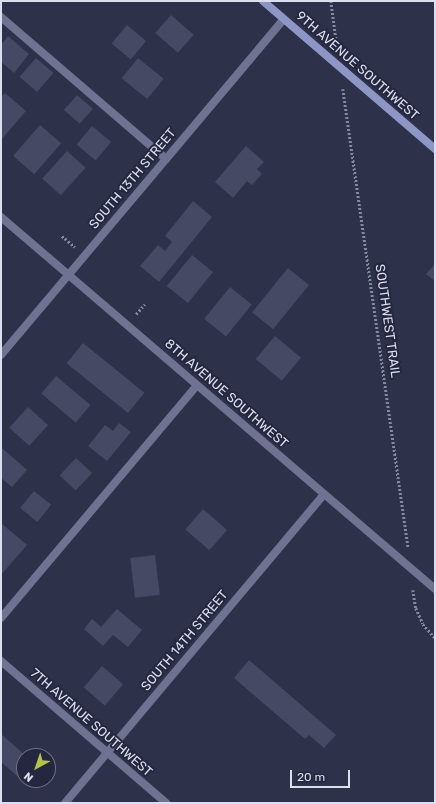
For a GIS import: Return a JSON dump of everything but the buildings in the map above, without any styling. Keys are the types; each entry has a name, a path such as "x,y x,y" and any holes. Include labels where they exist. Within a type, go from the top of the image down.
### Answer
{"street":[{"name":"9TH AVENUE SOUTHWEST","path":"263,1 435,149"},
{"path":"1,17 166,159"},
{"name":"SOUTH 13TH STREET","path":"1,355 284,19"},
{"name":"8TH AVENUE SOUTHWEST","path":"1,217 435,589"},
{"path":"1,618 197,385"},
{"name":"SOUTH 14TH STREET","path":"65,803 324,494"},
{"name":"7TH AVENUE SOUTHWEST","path":"1,661 166,803"}],"path":[{"name":"SOUTHWEST TRAIL","path":"331,1 416,608 423,624 435,638"}]}
